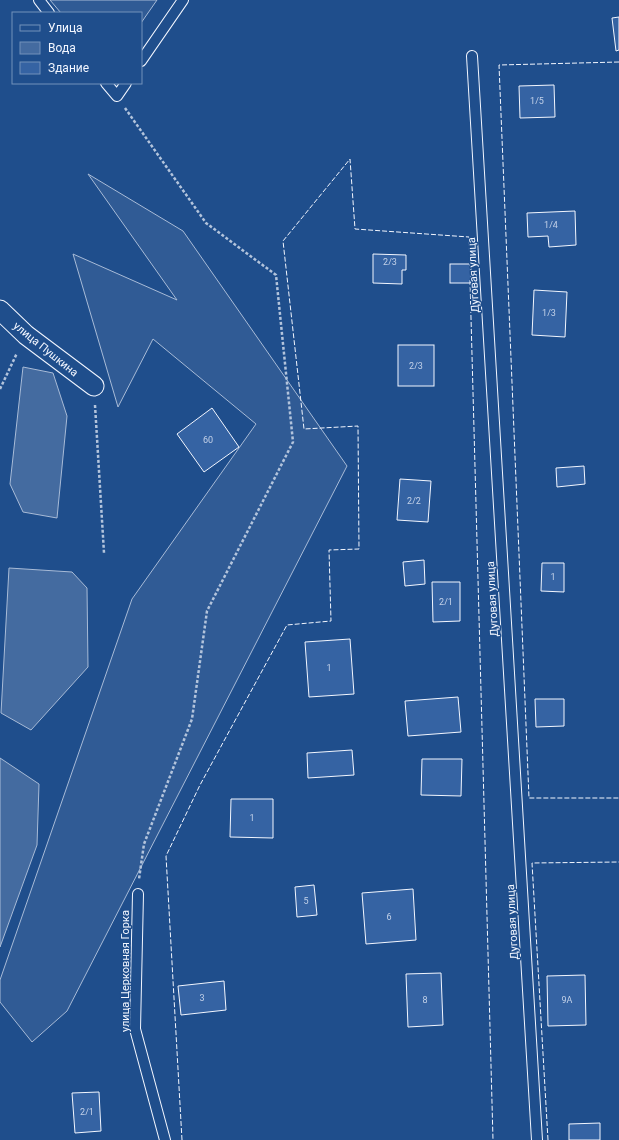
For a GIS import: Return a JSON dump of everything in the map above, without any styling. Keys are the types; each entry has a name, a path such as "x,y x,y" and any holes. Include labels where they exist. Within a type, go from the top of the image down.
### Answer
{"street":[{"name":"улица Пушкина","path":"0,310 26,335 94,386"}],"lane":[{"path":"39,0 48,12"},
{"path":"142,60 183,0"},
{"name":"Дуговая улица","path":"472,56 536,1140"},
{"path":"107,84 117,96 125,84"},
{"name":"улица Церковная Горка","path":"138,894 135,1029 165,1140"}],"path":[{"path":"117,96 206,223 276,275 293,442 207,611 192,718 144,844 138,894"},
{"path":"0,389 26,335"},
{"path":"94,386 104,553"}],"shaded area":[{"path":"50,0 157,0 142,22 142,12 60,12"},
{"path":"88,174 183,231 347,466 67,1011 32,1042 0,1002 0,980 132,599 256,424 153,339 118,407 73,254 177,300"}],"water":[{"path":"23,367 53,373 67,416 57,518 23,512 10,484"},
{"path":"9,568 72,572 87,588 88,667 31,730 1,713"},
{"path":"0,758 39,784 37,845 0,947"}],"building":[{"path":"619,17 619,50 616,51 612,18"},
{"path":"554,85 555,117 520,118 519,86"},
{"path":"575,211 576,245 549,247 548,236 528,237 527,213"},
{"path":"373,254 406,255 406,270 402,270 402,284 373,283"},
{"path":"450,264 471,264 471,283 450,283"},
{"path":"534,290 567,292 565,337 532,335"},
{"path":"398,345 434,345 434,386 398,386"},
{"path":"212,408 239,447 204,472 177,434"},
{"path":"584,466 585,484 557,487 556,468"},
{"path":"400,479 431,481 428,522 397,520"},
{"path":"424,560 425,584 405,586 403,562"},
{"path":"542,563 564,563 564,592 541,591"},
{"path":"432,582 460,582 460,621 433,622"},
{"path":"350,639 354,694 309,697 305,642"},
{"path":"458,697 461,732 408,736 405,701"},
{"path":"535,699 564,699 564,726 536,727"},
{"path":"352,750 354,775 308,778 307,753"},
{"path":"422,759 462,759 461,796 421,795"},
{"path":"231,799 273,799 273,838 230,837"},
{"path":"314,885 317,915 297,917 295,887"},
{"path":"413,889 416,940 366,944 362,893"},
{"path":"441,973 443,1025 408,1027 406,974"},
{"path":"585,975 586,1025 548,1026 547,976"},
{"path":"224,981 226,1010 181,1015 178,986"},
{"path":"99,1092 101,1131 75,1133 72,1093"},
{"path":"600,1123 600,1140 569,1140 569,1124"}],"fence":[{"path":"619,62 499,65 529,798 619,798"},
{"path":"182,1140 166,856 200,785 287,625 331,621 329,550 359,549 358,426 304,429 283,241 350,159 355,229 469,237 470,266"},
{"path":"470,280 493,1140"},
{"path":"548,1140 532,863 619,862"}]}
